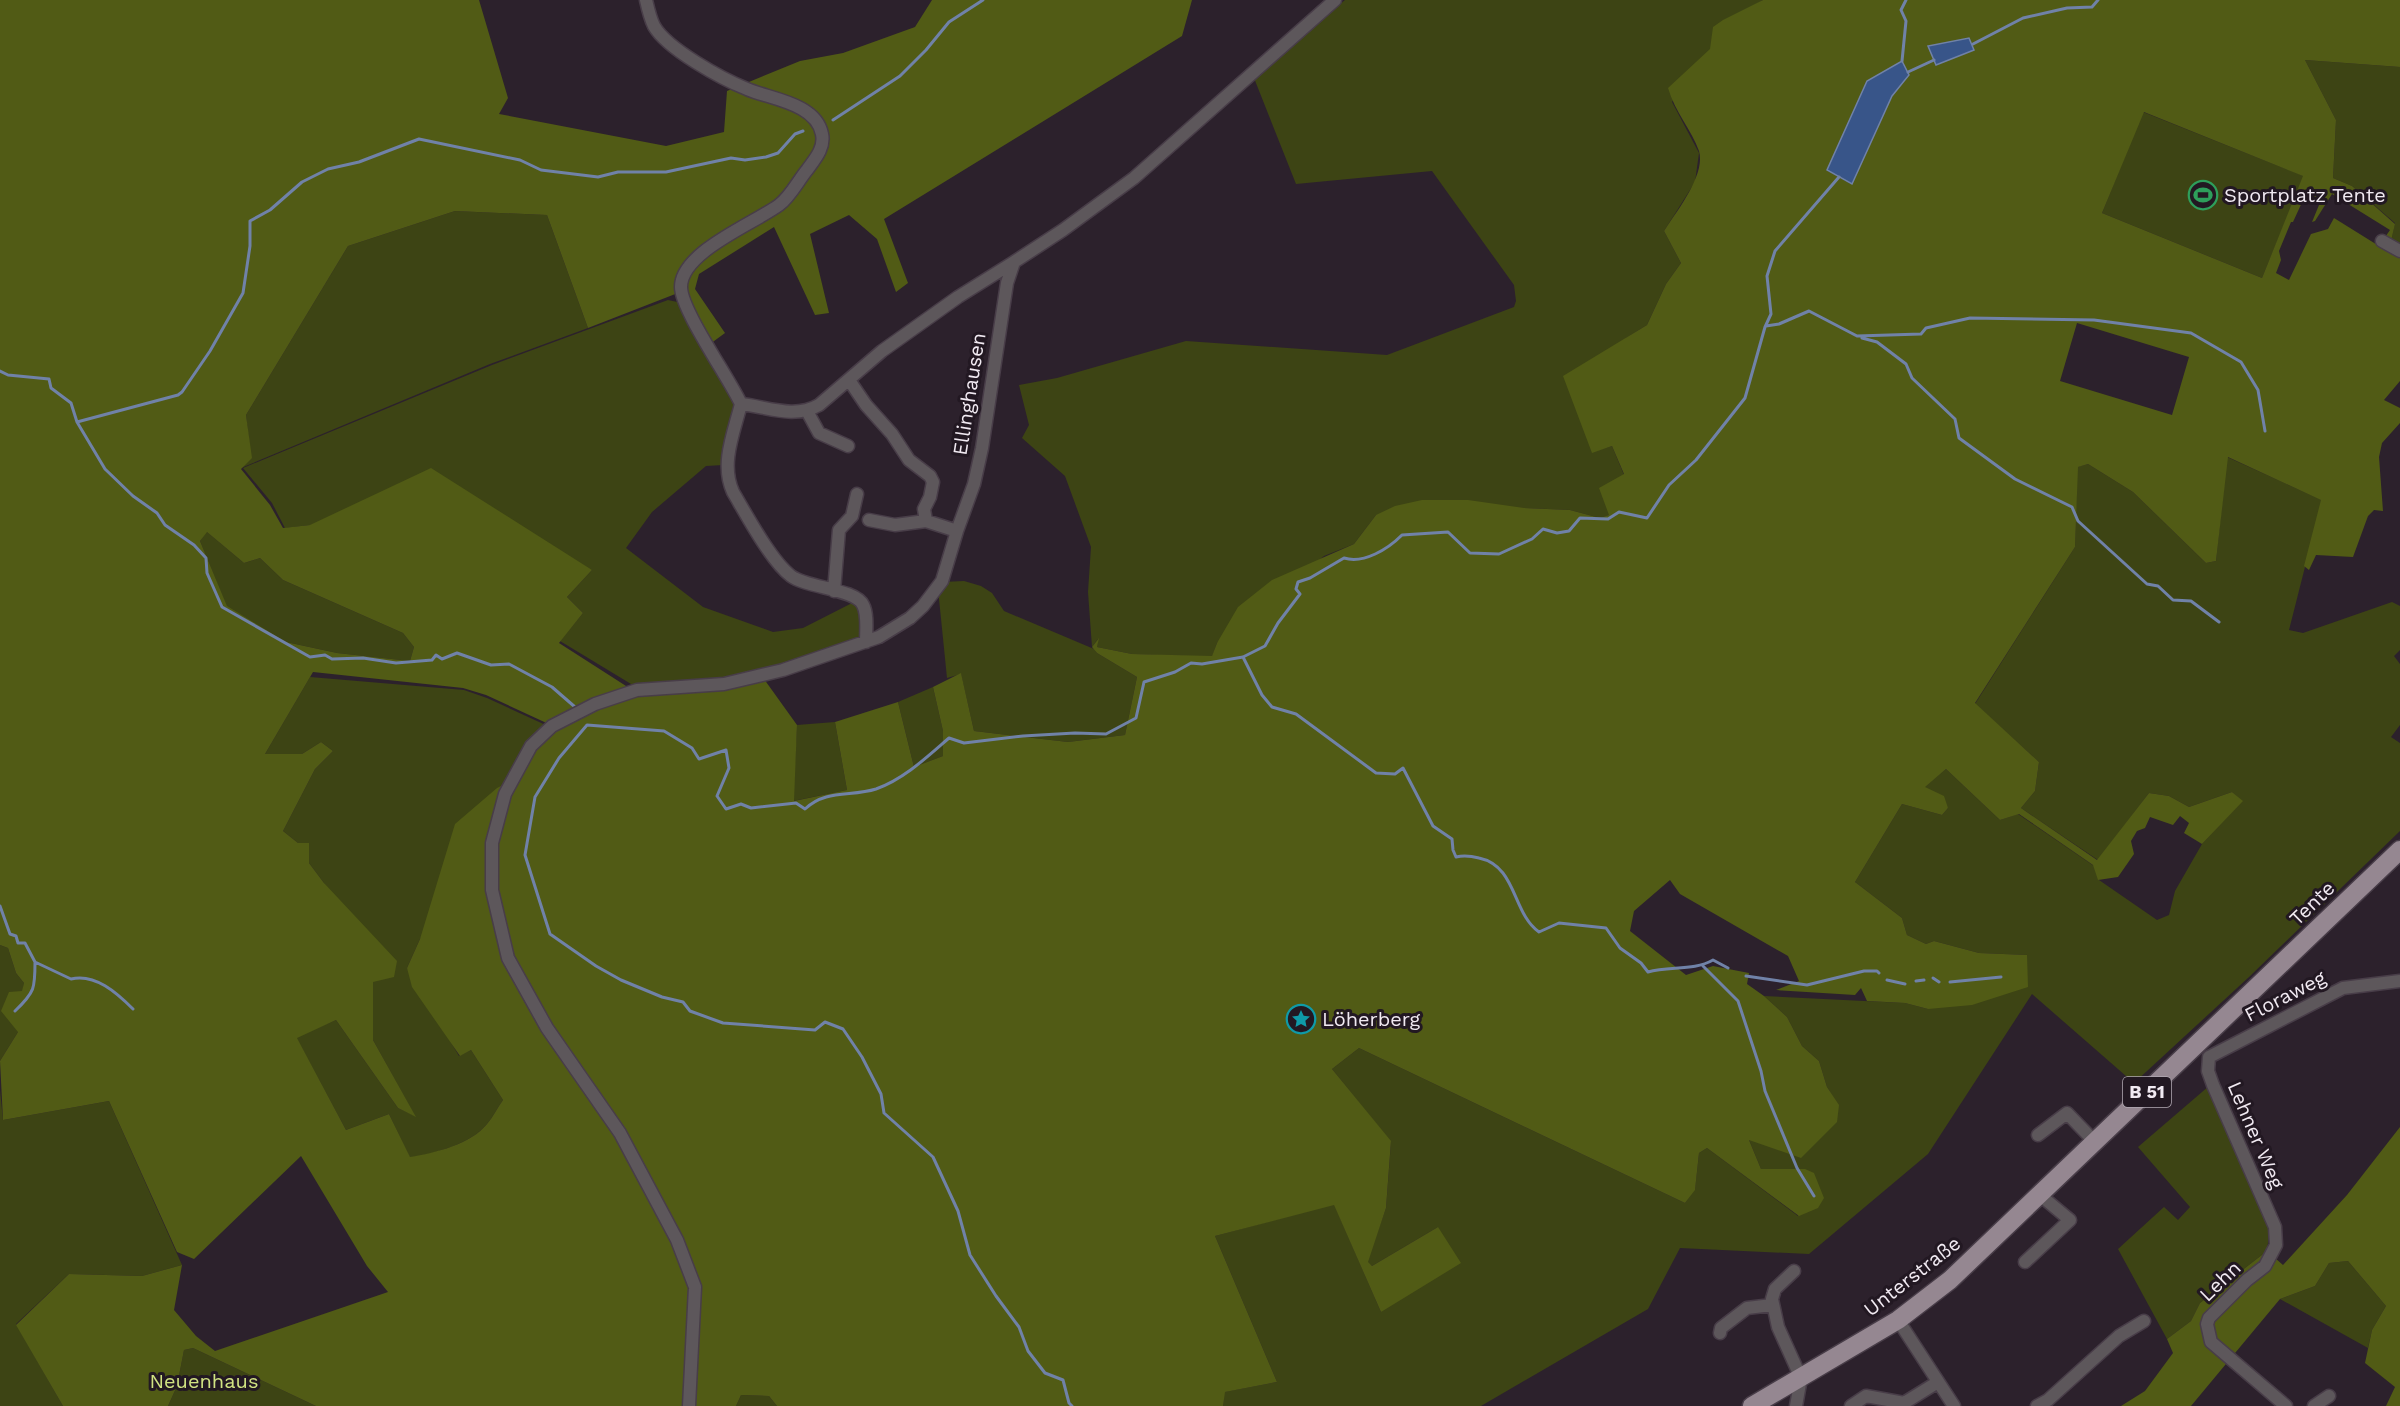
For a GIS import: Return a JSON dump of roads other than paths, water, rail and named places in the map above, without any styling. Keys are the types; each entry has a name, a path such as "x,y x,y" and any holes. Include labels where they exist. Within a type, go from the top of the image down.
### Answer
{"main road":[{"name":"Tente","path":"2255,989 2400,850"},
{"name":"Unterstraße","path":"1752,1406 1898,1320 1950,1280 2095,1142 2203,1051 2255,989"}],"street":[{"path":"646,0 654,26 673,46 728,80 799,108 815,120 820,127 822,134 818,155 780,204 703,252 687,268 681,286 684,302 741,404 727,467 728,480 733,492 785,571 798,580 861,601 865,606 866,642 753,678 724,684 637,690 595,704 552,726 531,746 505,794 492,843 492,890 508,958 547,1028 620,1133 677,1240 695,1287 689,1406"},
{"path":"741,404 788,412 807,411 819,405 900,338 1101,203 1134,178 1335,0"},
{"path":"2382,242 2400,251"},
{"name":"Ellinghausen","path":"866,642 879,637 910,618 923,606 942,581 974,484 982,448 1007,283 1014,262"},
{"name":"Ellinghausen","path":"849,380 866,405 892,434 909,460 930,476 933,482 930,497 924,509 926,520"},
{"path":"807,411 819,433 848,446"},
{"path":"834,591 839,530 852,516 857,494"},
{"path":"869,520 895,525 926,520 957,531"},
{"name":"Floraweg","path":"2203,1051 2343,988 2400,981"},
{"name":"Lehner Weg","path":"2203,1051 2213,1085 2275,1227"},
{"path":"2038,1135 2067,1113 2095,1142"},
{"path":"2025,1262 2070,1220 2040,1195"},
{"name":"Lehn","path":"2275,1227 2276,1245 2265,1266 2223,1304 2207,1324 2211,1342 2286,1406"},
{"path":"1794,1271 1775,1289 1772,1305 1778,1327 1801,1378 1796,1406"},
{"path":"1720,1332 1721,1328 1747,1308 1772,1305"},
{"path":"1898,1320 1954,1406"},
{"path":"2037,1406 2048,1400 2119,1336 2144,1321"},
{"path":"1851,1406 1866,1396 1904,1403 1938,1382"},
{"path":"2314,1406 2329,1396"}],"water":[{"path":"1969,38 1974,50 1936,65 1928,46"},
{"path":"1902,61 1909,75 1892,96 1852,184 1827,170 1867,81"}],"waterway":[{"path":"833,120 900,76 949,22 983,0"},
{"path":"1902,61 1906,21 1901,10 1906,0"},
{"path":"1973,44 2023,18 2067,8 2092,7 2098,0"},
{"path":"1908,72 1934,60"},
{"path":"77,422 182,392 210,351 243,293 250,246 250,221 270,210 302,182 328,169 359,162 419,139 520,160 541,170 598,177 618,172 666,172 731,158 745,160 766,157 778,153 795,134 803,131"},
{"path":"1072,1406 1069,1403 1063,1380 1045,1373 1028,1351 1019,1327 970,1255 958,1211 933,1157 884,1113 881,1094 862,1057 843,1029 825,1022 815,1030 723,1023 690,1011 683,1002 662,997 621,980 596,966 550,934 525,855 535,797 559,758 587,725 664,731 692,748 699,759 726,750 729,768 717,796 726,809 741,804 751,808 796,803 805,809 830,796 867,791 886,785 915,767 949,738 964,743 1023,736 1106,734 1136,718 1144,682 1175,672 1191,663 1202,664 1243,657 1265,646 1278,623 1300,594 1296,589 1298,582 1310,578 1344,558 1360,559 1375,554 1402,535 1448,532 1470,553 1499,554 1532,539 1543,529 1557,533 1569,531 1580,518 1608,519 1619,512 1647,518 1669,485 1696,460 1745,398 1765,327 1771,314 1767,276 1775,251 1839,177"},
{"path":"1766,326 1779,324 1809,311 1857,336 1921,334 1926,328 1970,318 2094,320 2191,333 2241,362 2258,390 2265,431"},
{"path":"1862,338 1877,342 1906,364 1912,378 1955,419 1959,438 2015,479 2072,507 2078,521 2147,584 2158,586 2173,600 2191,601 2219,622"},
{"path":"0,371 8,375 49,379 51,388 71,403 77,422 105,469 133,496 157,513 165,525 194,545 206,558 207,573 222,607 310,657 325,655 332,659 363,658 396,663 432,660 436,655 442,659 457,653 491,665 509,664 552,687 575,707"},
{"path":"1243,657 1262,695 1272,707 1296,714 1376,773 1395,774 1403,768 1433,826 1452,839 1456,857 1479,858 1501,870 1530,924 1539,932 1559,923 1606,928 1620,948 1641,963 1648,972 1698,966 1713,960 1728,968"},
{"path":"0,906 10,934 16,936 18,943 25,943 35,962 71,979 89,979 97,982 113,991 133,1009"},
{"path":"15,1011 30,994 35,978 35,962"},
{"path":"1703,966 1738,1001 1761,1071 1765,1091 1797,1168 1814,1196"},
{"path":"1746,976 1807,985 1864,971 1879,973"},
{"path":"1950,982 2001,977"},
{"path":"1933,978 1939,982"},
{"path":"1887,980 1905,984"},
{"path":"1916,981 1924,980"}],"place":[{"name":"Sportplatz Tente","path":"2203,195"},
{"name":"Löherberg","path":"1301,1019"}],"park label":[{"name":"Neuenhaus","path":"204,1381"}]}
